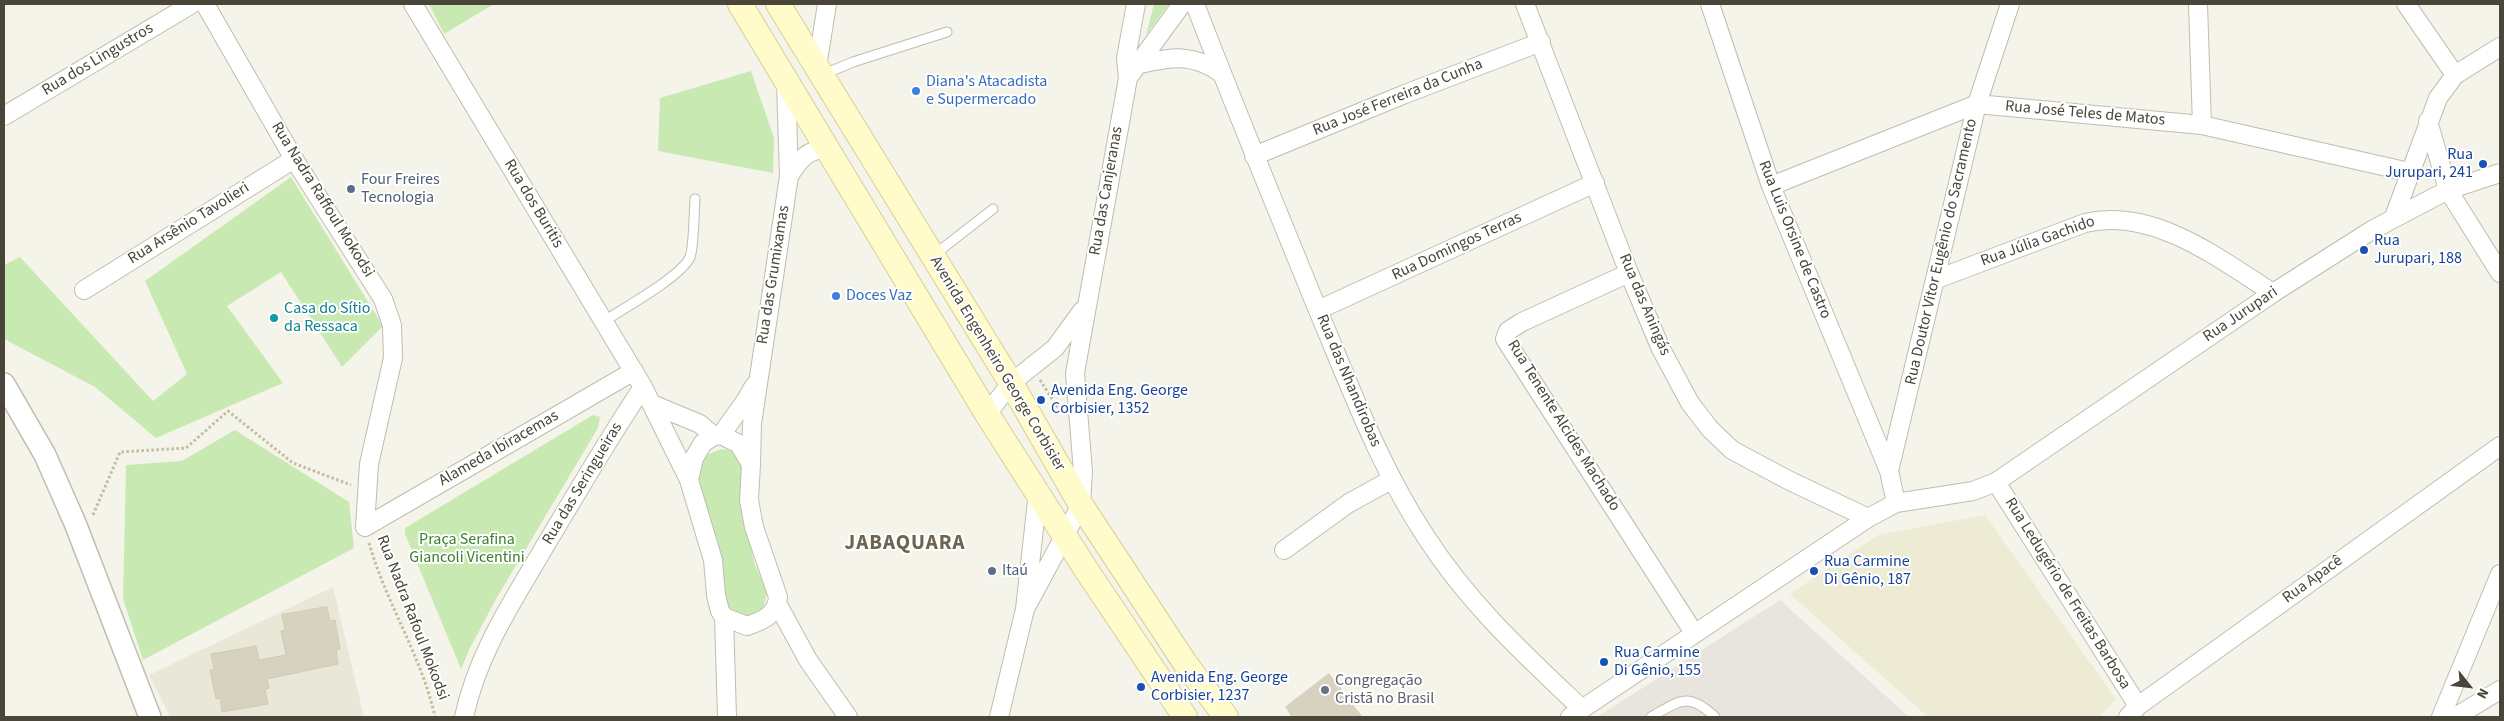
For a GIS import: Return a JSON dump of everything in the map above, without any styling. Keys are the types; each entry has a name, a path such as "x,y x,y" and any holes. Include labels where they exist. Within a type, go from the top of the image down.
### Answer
{"main road":[{"name":"Avenida Engenheiro George Corbisier","path":"740,4 987,414 1066,536 1087,572 1186,717"},
{"name":"Avenida Engenheiro George Corbisier","path":"778,4 1011,383 1081,504 1185,663 1226,717"}],"street":[{"name":"Rua dos Lingustros","path":"4,116 192,4"},
{"name":"Rua Nadra Raffoul Mokodsi","path":"205,4 294,159 383,299 392,325 393,358 369,464 364,527"},
{"name":"Rua dos Buritis","path":"414,4 652,404 689,480 713,560 716,595 724,617"},
{"path":"819,71 827,4"},
{"name":"Rua das Canjeranas","path":"1025,609 1066,536 1081,504 1083,472 1075,373 1128,78 1126,58 1136,4"},
{"path":"1128,78 1182,4"},
{"name":"Rua das Nhandirobas","path":"1195,4 1254,156 1391,480 1426,538 1464,591 1576,713"},
{"name":"Rua das Aningás","path":"1525,4 1628,273 1661,349 1690,403 1710,430 1732,450 1788,480 1868,518"},
{"name":"Rua Luis Orsine de Castro","path":"1710,4 1770,186 1889,471"},
{"name":"Rua Doutor Vitor Eugênio do Sacramento","path":"1896,503 1889,471 1937,279 1977,104 2010,4"},
{"path":"2198,4 2202,125"},
{"path":"2406,4 2455,75"},
{"name":"Rua José Ferreira da Cunha","path":"1254,156 1405,94 1541,42"},
{"path":"2394,216 2438,98 2455,75 2500,46"},
{"path":"1140,64 1174,56 1195,59 1221,73"},
{"name":"Rua das Grumixamas","path":"773,610 774,584 767,572 754,527 749,500 752,424 789,176 790,155 786,80"},
{"name":"Rua José Teles de Matos","path":"1770,186 1977,104 2202,125 2409,172"},
{"path":"2428,121 2448,190 2500,273"},
{"name":"Rua das Grumixamas","path":"789,176 805,154 813,150 827,148"},
{"name":"Rua Arsênio Tavolieri","path":"84,290 294,159"},
{"name":"Rua Jurupari","path":"1576,713 1868,518 1896,503 1973,491 1996,482 2273,293 2394,216 2448,190 2500,173"},
{"name":"Rua Domingos Terras","path":"1318,310 1595,183"},
{"name":"Rua Júlia Gachido","path":"1937,279 2085,223 2105,218 2130,219 2203,248 2273,293"},
{"name":"Rua Tenente Alcides Machado","path":"1628,273 1522,322 1508,331 1505,339 1694,633"},
{"name":"Rua das Canjeranas","path":"987,414 1011,383 1048,354 1062,340 1087,304"},
{"path":"1048,354 1061,360 1075,373"},
{"name":"Alameda Ibiracemas","path":"364,527 634,371"},
{"name":"Rua das Grumixamas","path":"689,480 694,458 703,443 717,435 746,400 760,374"},
{"path":"4,384 45,455 82,542 150,717"},
{"name":"Rua das Seringueiras","path":"464,717 471,686 486,646 612,433 643,387"},
{"path":"652,404 700,424 717,435 739,444 751,464"},
{"name":"Rua Apacê","path":"2133,712 2500,446"},
{"path":"1284,550 1349,503 1391,480"},
{"name":"Rua Ledugério de Freitas Barbosa","path":"1996,482 2133,712"},
{"name":"Rua das Canjeranas","path":"999,717 1025,609 1038,492"},
{"path":"2441,717 2500,574"},
{"path":"727,717 724,617 747,626 773,610 848,717"},
{"path":"2455,717 2500,690"}],"lane":[{"path":"819,71 947,32"},
{"path":"604,321 654,289 680,269 690,256 695,199"},
{"path":"932,257 993,209"},
{"path":"1651,717 1671,706 1690,700 1697,702 1715,717"}],"path":[{"path":"82,542 120,452 186,448 228,411 293,463 366,491"},
{"name":"Rua Nadra Rafoul Mokodsi","path":"364,527 376,566 426,686 435,717"}],"shaded area":[{"path":"1985,515 2116,699 2099,717 1928,717 1790,594 1878,535"},
{"path":"333,587 364,717 170,717 149,675"},
{"path":"1780,600 1909,717 1597,717"}],"green space":[{"path":"429,4 494,4 444,34"},
{"path":"1154,4 1169,4 1146,35"},
{"path":"751,71 774,138 773,173 658,151 660,98"},
{"path":"291,177 383,326 342,367 281,272 227,306 283,383 156,438 95,387 4,339 4,265 20,257 153,401 187,374 145,281"},
{"name":"Praça Serafina Giancoli Vicentini","path":"593,415 600,417 598,428 496,599 461,669 405,534 405,528"},
{"path":"235,430 349,502 354,548 143,660 123,599 126,465 182,461"},
{"path":"723,449 732,451 739,457 742,466 740,505 755,565 767,592 763,609 757,616 748,619 726,608 719,556 710,518 696,480 697,470 701,461 708,455"}],"building":[{"path":"327,607 330,621 335,620 340,649 336,650 338,664 267,679 269,688 265,689 268,704 222,712 220,698 216,699 210,670 214,669 211,654 256,646 259,660 286,655 281,631 285,630 282,615"},
{"name":"Congregação Cristã no Brasil","path":"1329,674 1362,717 1292,717 1286,707"}],"place":[{"name":"Diana's Atacadista e Supermercado","path":"916,91"},
{"name":"Rua Jurupari, 241","path":"2483,164"},
{"name":"Four Freires Tecnologia","path":"351,189"},
{"name":"Rua Jurupari, 188","path":"2364,250"},
{"name":"Doces Vaz","path":"836,296"},
{"name":"Casa do Sítio da Ressaca","path":"274,318"},
{"name":"Avenida Eng. George Corbisier, 1352","path":"1041,400"},
{"name":"Itaú","path":"992,571"},
{"name":"Rua Carmine Di Gênio, 187","path":"1814,571"},
{"name":"Rua Carmine Di Gênio, 155","path":"1604,662"},
{"name":"Avenida Eng. George Corbisier, 1237","path":"1141,687"},
{"name":"Congregação Cristã no Brasil","path":"1325,690"}],"district":[{"name":"JABAQUARA","path":"905,544"}]}
